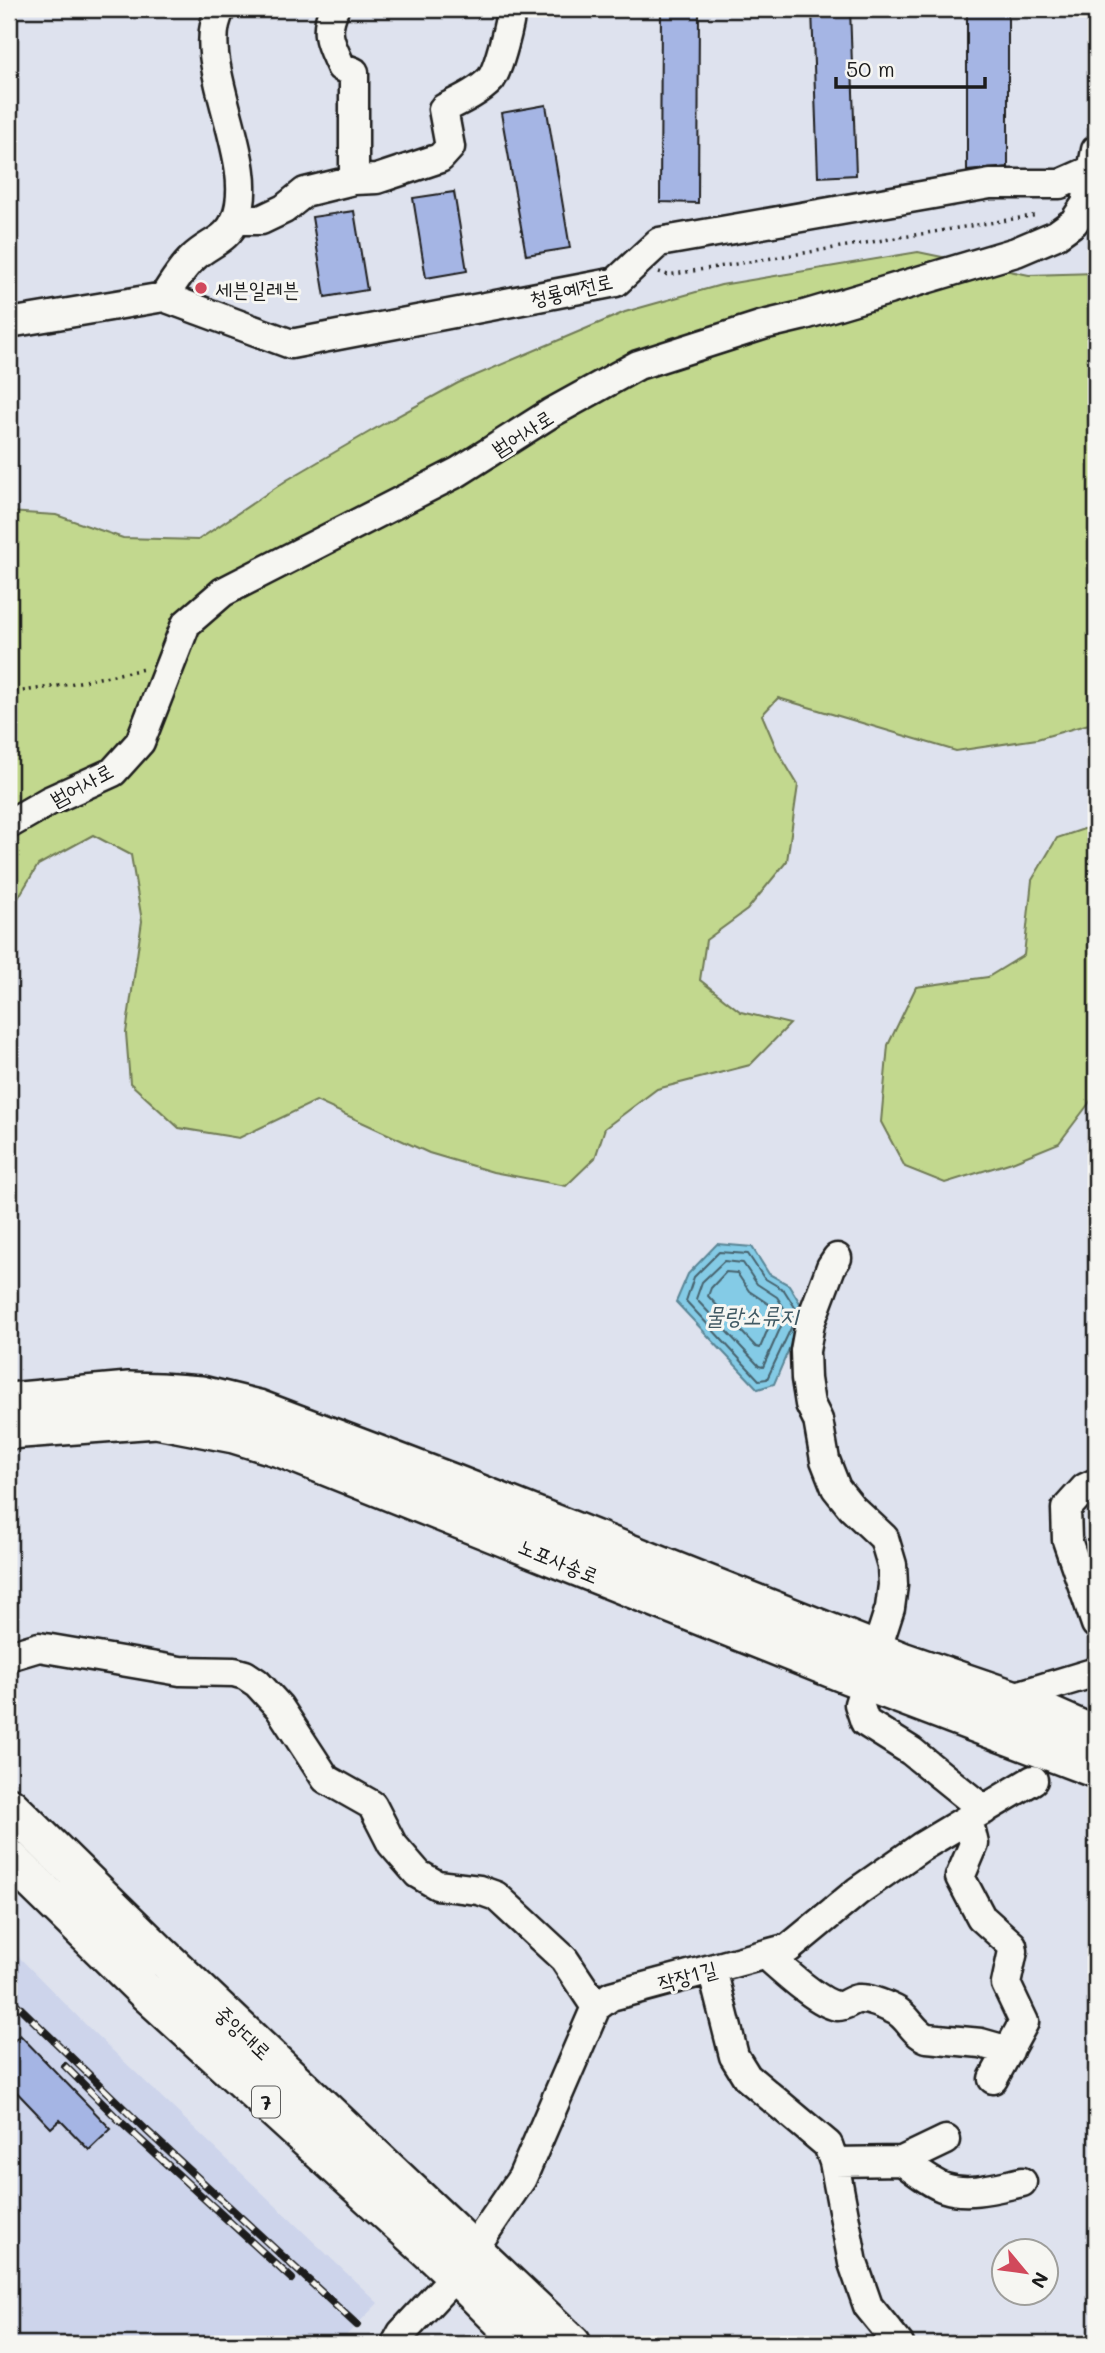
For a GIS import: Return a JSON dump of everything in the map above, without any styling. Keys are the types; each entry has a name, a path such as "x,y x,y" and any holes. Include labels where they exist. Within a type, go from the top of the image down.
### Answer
{"main road":[{"name":"노포사송로","path":"9,1402 129,1391 201,1395 258,1409 870,1665 988,1727 1096,1769"},
{"name":"노포사송로","path":"9,1430 156,1419 234,1434 283,1449 870,1665 902,1661 1010,1698 1096,1736"},
{"name":"중앙대로","path":"9,1805 465,2263 525,2344"},
{"name":"중앙대로","path":"9,1858 145,1990 465,2263 572,2344"}],"street":[{"path":"164,297 194,256 220,242 236,220 243,194 212,43 215,18 221,9"},
{"path":"334,9 327,34 341,67 354,72 354,180"},
{"path":"236,220 261,220 284,209 305,192 354,180 377,178 440,158 450,147 443,109 467,96 491,78 502,51 511,9"},
{"name":"청룡예전로","path":"9,323 164,297 291,344 616,282 659,242 990,184 1060,184 1095,160"},
{"name":"범어사로","path":"9,824 113,772 139,742 186,624 223,592 458,472 551,413 638,365 763,325 1016,252 1056,235 1074,222 1086,204 1095,160"},
{"path":"837,1258 810,1323 805,1350 810,1404 818,1420 825,1460 836,1488 852,1508 884,1538 892,1565 893,1585 890,1608 859,1704 865,1723 911,1751 976,1815 974,1844 960,1877 981,1917 1012,1945 1006,1984 1024,2022 993,2079"},
{"path":"1096,1483 1085,1488 1066,1509 1067,1540 1096,1624"},
{"path":"9,1656 39,1647 180,1671 234,1672 245,1675 257,1683 279,1707 326,1779 372,1805 392,1844 418,1874 437,1885 496,1896 564,1959 596,2007 522,2178 465,2263 402,2333 396,2344"},
{"path":"988,1727 1010,1698 1096,1672"},
{"name":"작장1길","path":"596,2007 611,1996 789,1948 859,1891 922,1847 1033,1780"},
{"path":"766,1955 801,1985 834,2005 841,2006 858,1999 880,2004 899,2011 919,2035 927,2038 981,2043 1009,2050"},
{"path":"712,1969 734,2056 747,2077 828,2145 834,2162 853,2263 868,2306 899,2344"},
{"path":"834,2162 902,2161 946,2140"},
{"path":"902,2161 943,2188 960,2191 1022,2182"}],"path":[{"path":"634,267 668,275 1037,215"},
{"path":"9,693 64,685 171,663"}],"shaded area":[{"path":"9,1947 91,2030 378,2303 338,2344 9,2344"}],"green space":[{"path":"918,252 1029,275 1096,273 1096,722 1037,739 956,751 778,698 762,715 777,750 798,785 787,861 747,910 706,940 700,980 741,1012 790,1024 750,1065 657,1089 605,1128 595,1158 566,1186 493,1172 429,1153 316,1101 239,1138 179,1128 130,1083 126,1033 142,921 131,855 93,835 38,865 9,913 9,512 56,515 123,538 198,540 287,480 458,383 625,312 721,285"},
{"path":"1096,825 1096,1094 1059,1143 1012,1162 945,1183 905,1167 881,1122 888,1045 916,987 988,977 1024,955 1032,880 1057,838"}],"water":[{"name":"물랑소류지","path":"717,1244 752,1247 769,1274 789,1285 803,1308 798,1328 774,1384 758,1389 676,1302 688,1274"}],"building":[{"path":"661,9 699,9 698,203 660,202"},
{"path":"812,9 850,9 856,175 818,177"},
{"path":"967,9 1008,9 1008,167 967,171"},
{"path":"546,105 570,248 526,255 501,113"},
{"path":"454,192 467,271 426,278 413,198"},
{"path":"354,211 367,290 325,297 312,217"},
{"path":"20,2035 111,2129 89,2150 60,2120 51,2128 9,2084 9,2046"}],"railway":[{"path":"9,1997 146,2130 357,2325"},
{"path":"65,2066 123,2124 292,2279"}],"place":[{"name":"세븐일레븐","path":"201,288"}]}
